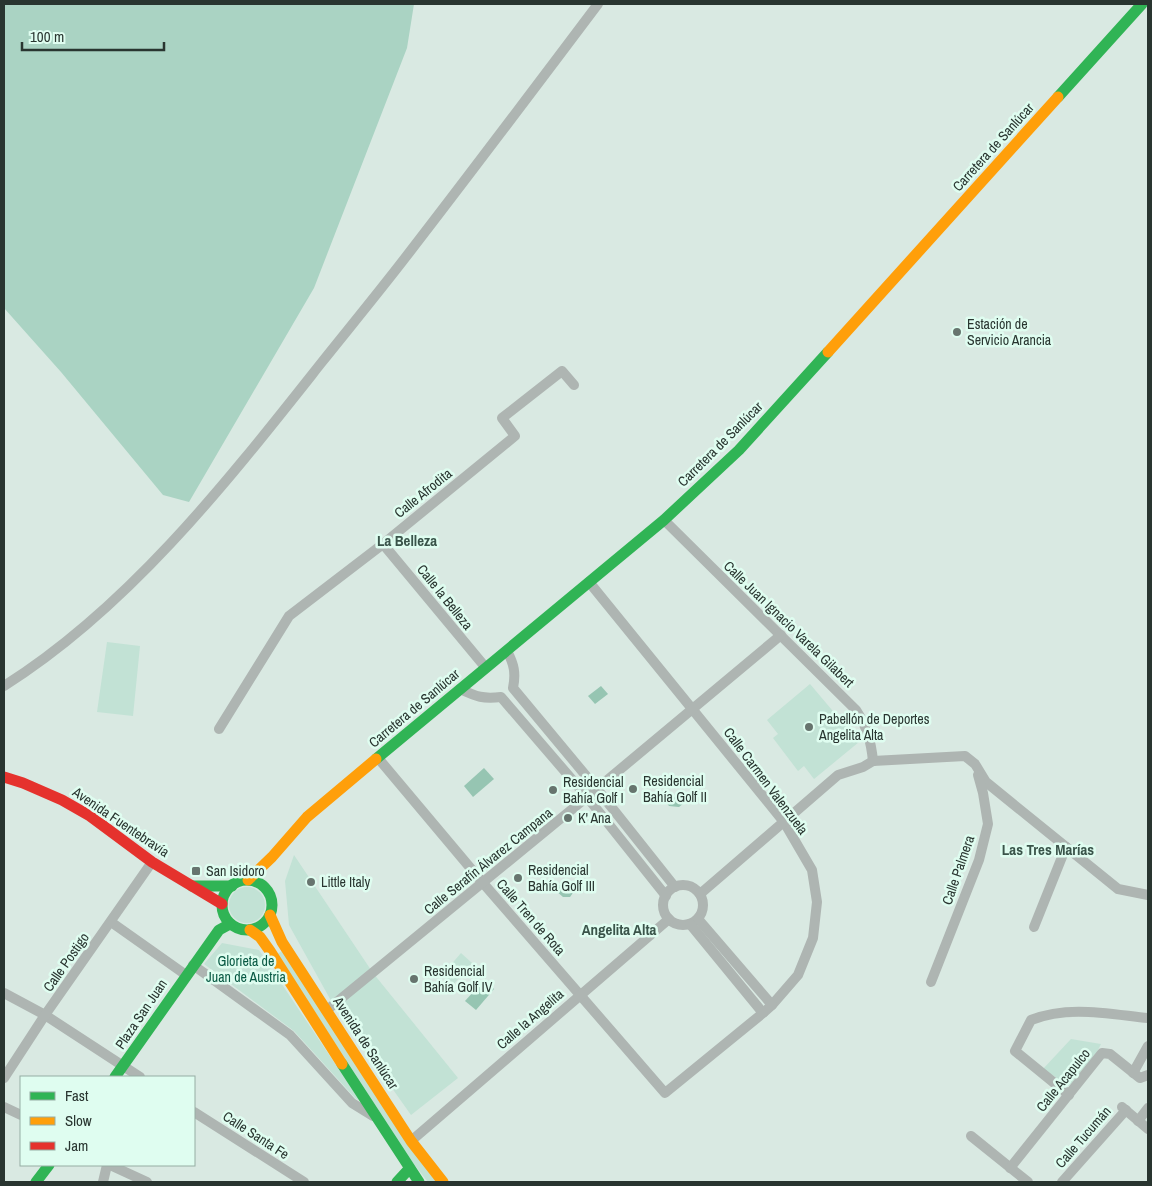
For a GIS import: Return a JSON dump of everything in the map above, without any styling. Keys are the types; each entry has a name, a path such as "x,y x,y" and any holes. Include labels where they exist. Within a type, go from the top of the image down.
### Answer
{"main road":[{"name":"Carretera de Sanlúcar","path":"248,880 272,857 307,816 664,520 739,450 1142,4"},
{"name":"Avenida Fuentebravía","path":"4,776 54,797 83,812 152,862 222,904"},
{"path":"270,896 262,885 248,880 238,882 224,895 222,904 224,914 230,924 241,930 250,930 264,924 270,915 272,907 270,896 272,857"},
{"path":"191,886 232,886"},
{"name":"Avenida de Sanlúcar","path":"270,915 282,942 411,1141 443,1182"},
{"name":"Plaza San Juan","path":"120,1071 189,970 219,930 230,924"},
{"path":"250,930 264,942 419,1182"},
{"path":"36,1182 48,1166"},
{"path":"397,1182 409,1168"}],"street":[{"path":"4,686 93,619 166,548 232,475 405,259 598,4"},
{"name":"Calle Afrodita","path":"219,729 289,616 383,544 515,436 502,418 562,371 574,384"},
{"name":"Calle Juan Ignacio Varela Gilabert","path":"664,520 856,710 866,725 873,761"},
{"name":"Calle la Belleza","path":"383,544 486,668"},
{"name":"Calle Carmen Valenzuela","path":"589,582 784,822 812,870 817,902 813,938 798,976 763,1013 665,1093"},
{"name":"Calle Serafín Álvarez Campana","path":"327,1010 597,789 781,635"},
{"path":"460,689 485,699 502,697 513,688 516,674 514,663 507,651"},
{"path":"513,688 675,887"},
{"path":"502,697 587,797 666,896"},
{"path":"700,894 838,775 864,768 873,761 965,756 975,764 986,782 1118,889 1148,895"},
{"name":"Calle Tren de Rota","path":"378,758 483,883 665,1093"},
{"name":"Calle Palmera","path":"931,982 979,860 988,824 983,793 975,764"},
{"path":"1034,927 1066,847"},
{"name":"Calle Postigo","path":"4,1078 45,1015 152,862"},
{"path":"683,885 694,888 700,894 703,909 694,922 681,925 675,923 664,912 666,896 675,887 683,885"},
{"name":"Calle la Angelita","path":"411,1141 669,919"},
{"path":"111,922 290,1036 352,1103 376,1118"},
{"path":"694,922 772,1005"},
{"path":"694,922 763,1013"},
{"path":"4,993 45,1015 120,1071 136,1076"},
{"path":"1069,1094 1015,1051 1031,1020 1046,1014 1075,1011 1148,1018"},
{"path":"1148,1046 1133,1073 1140,1078 1148,1075"},
{"name":"Calle Acapulco","path":"1010,1168 1102,1053 1110,1054 1133,1073"},
{"path":"4,1107 20,1115"},
{"name":"Calle Tucumán","path":"1062,1182 1123,1108 1138,1121"},
{"path":"1148,1108 1138,1121 1148,1129"},
{"name":"Calle Santa Fe","path":"195,1113 304,1182"},
{"path":"971,1136 1028,1182"},
{"path":"103,1182 109,1166"},
{"path":"111,1166 147,1182"}],"green space":[{"path":"107,642 140,646 133,716 97,712"},
{"name":"Pabellón de Deportes Angelita Alta","path":"810,684 859,742 814,779 804,766 798,771 773,738 778,734 767,720"},
{"path":"294,855 373,973 458,1078 411,1115 334,1006 289,925 285,881"},
{"path":"247,887 259,893 265,905 259,917 247,923 235,917 229,905 235,893"},
{"name":"Glorieta de Juan de Austria","path":"222,943 259,950 360,1101 355,1098 294,1031 204,964"},
{"path":"284,950 438,1182 428,1182 413,1163 277,954"},
{"path":"461,953 472,963 453,985 442,975"},
{"path":"1071,1039 1101,1044 1097,1052 1069,1086 1043,1069"}],"shaded area":[{"path":"4,4 414,4 407,48 314,288 189,502 163,495 61,372 4,308"},
{"path":"601,686 608,694 595,704 588,696"},
{"path":"484,768 494,779 473,797 464,786"},
{"path":"667,793 673,797 683,796 684,803 679,807 669,806 664,799 664,795"},
{"path":"556,884 566,887 572,886 575,890 570,897 563,897 555,890"},
{"path":"484,980 494,989 476,1010 465,1001"}],"traffic: fast":[{"path":"1058,97 1142,4"},
{"path":"376,759 664,520 739,450 828,352"},
{"path":"247,880 257,882 265,887 270,895 272,905 270,915 265,923 257,928 247,930 237,928 229,923 224,915 222,905 224,895 229,887 237,882 247,880"},
{"path":"192,886 232,886"},
{"path":"116,1076 219,930 230,924"},
{"path":"342,1064 419,1182"},
{"path":"36,1182 48,1166"},
{"path":"397,1182 409,1169"}],"traffic: slow":[{"path":"828,352 1058,97"},
{"path":"248,880 272,857 307,817 376,759"},
{"path":"270,915 282,942 411,1141 443,1182"},
{"path":"250,930 260,937 270,951 342,1064"}],"traffic: jam":[{"path":"4,777 62,800 90,816 152,862 222,904"}],"place":[{"name":"Estación de Servicio Arancia","path":"957,332"},
{"name":"Pabellón de Deportes Angelita Alta","path":"809,727"},
{"name":"Residencial Bahía Golf II","path":"633,789"},
{"name":"Residencial Bahía Golf I","path":"553,790"},
{"name":"K' Ana","path":"568,818"},
{"name":"San Isidoro","path":"196,871"},
{"name":"Residencial Bahía Golf III","path":"518,878"},
{"name":"Little Italy","path":"311,882"},
{"name":"Residencial Bahía Golf IV","path":"414,979"}],"district":[{"name":"La Belleza","path":"407,540"},
{"name":"Las Tres Marías","path":"1048,849"},
{"name":"Angelita Alta","path":"619,929"}]}
